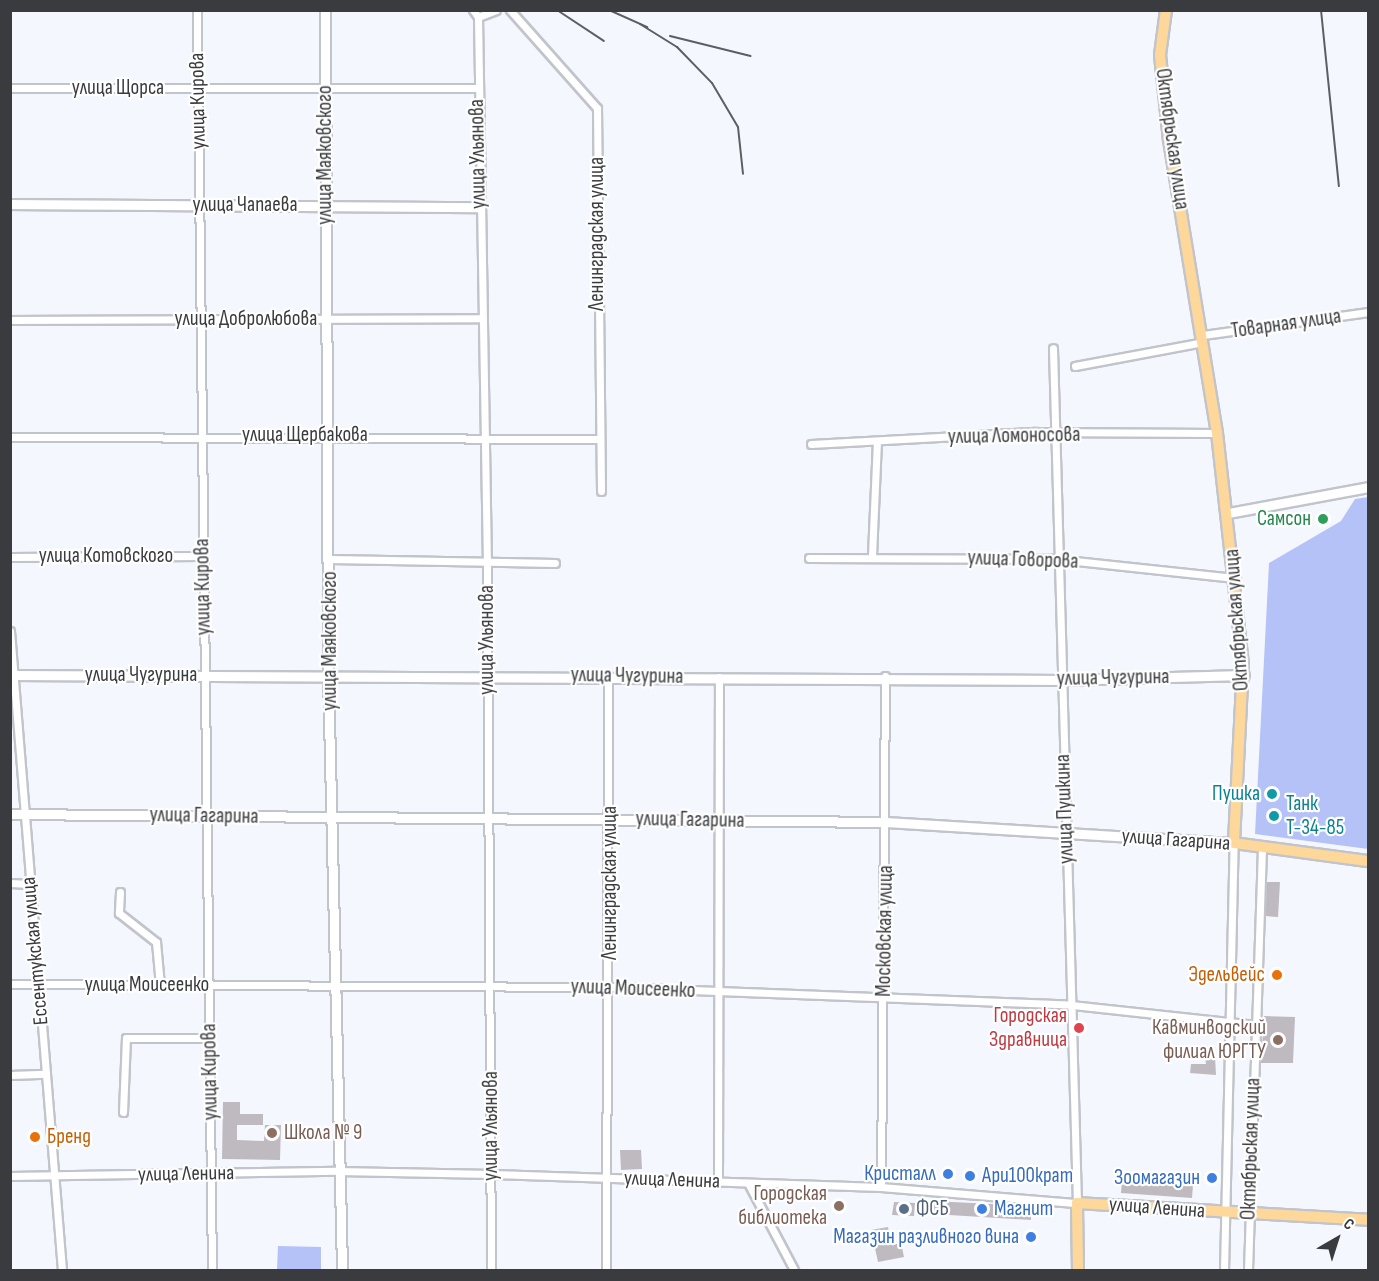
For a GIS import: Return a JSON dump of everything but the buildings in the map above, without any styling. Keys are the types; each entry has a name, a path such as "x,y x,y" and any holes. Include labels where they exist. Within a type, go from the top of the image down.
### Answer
{"main road":[{"name":"Октябрьская улица","path":"1166,10 1163,81 1228,513 1244,675 1234,843"},
{"name":"улица Гагарина","path":"1234,843 1368,861"},
{"name":"улица Ленина","path":"1077,1203 1249,1215 1368,1220"},
{"name":"улица Пушкина","path":"1077,1203 1078,1270"}],"street":[{"name":"улица Кирова","path":"196,10 212,1270"},
{"name":"улица Маяковского","path":"325,10 326,435 330,559 328,674 342,1270"},
{"path":"475,14 496,10"},
{"name":"Ленинградская улица","path":"510,10 597,108 600,491"},
{"name":"улица Ульянова","path":"475,14 487,563 491,1270"},
{"name":"улица Щорса","path":"10,88 477,88"},
{"name":"улица Чапаева","path":"10,204 479,207"},
{"name":"Товарная улица","path":"1075,366 1203,339 1368,312"},
{"name":"улица Добролюбова","path":"10,320 481,318"},
{"name":"улица Пушкина","path":"1053,348 1077,1203"},
{"name":"улица Ломоносова","path":"811,444 1054,434 1217,433"},
{"name":"улица Щербакова","path":"10,437 326,435 599,438"},
{"path":"872,555 877,441"},
{"path":"1228,513 1368,487"},
{"name":"улица Говорова","path":"809,558 872,555 1058,559 1236,578"},
{"name":"улица Котовского","path":"10,557 202,556"},
{"path":"330,559 555,563"},
{"name":"Ессентукская улица","path":"10,631 11,675 25,814 36,984 56,1176 62,1270"},
{"name":"улица Чугурина","path":"11,675 486,674 719,677 885,676 1061,680 1244,675"},
{"name":"Ленинградская улица","path":"606,1270 611,987 608,676"},
{"name":"Московская улица","path":"881,1187 886,822 885,676"},
{"path":"718,1182 716,821 719,677"},
{"name":"улица Гагарина","path":"10,814 886,822 1234,843"},
{"name":"Октябрьская улица","path":"1224,1270 1234,843"},
{"name":"Октябрьская улица","path":"1248,1270 1262,847"},
{"path":"10,883 30,884"},
{"path":"120,892 119,913 156,942 160,985"},
{"name":"улица Моисеенко","path":"10,984 611,987 1071,1005 1255,1025"},
{"path":"123,1112 126,1038 209,1038"},
{"path":"10,1075 46,1074"},
{"name":"улица Ленина","path":"10,1176 338,1171 492,1174 881,1187 1077,1203"},
{"path":"748,1182 794,1270"}],"shaded area":[{"path":"1368,497 1368,849 1255,834 1269,563 1341,521 1355,499"},
{"path":"278,1246 321,1247 321,1270 277,1270"}],"railway":[{"path":"557,10 604,41"},
{"path":"609,10 647,27"},
{"path":"1321,10 1339,186"},
{"path":"640,24 677,47 712,83 738,127 743,174"},
{"path":"670,36 751,56"}],"place":[{"name":"Самсон","path":"1323,519"},
{"name":"Пушка","path":"1272,794"},
{"name":"Танк Т-34-85","path":"1274,816"},
{"name":"Эдельвейс","path":"1277,975"},
{"name":"Городская Здравница","path":"1079,1028"},
{"name":"Кавминводский филиал ЮРГТУ","path":"1278,1040"},
{"name":"Школа № 9","path":"272,1133"},
{"name":"Бренд","path":"35,1137"},
{"name":"Кристалл","path":"948,1174"},
{"name":"Ари100крат","path":"970,1176"},
{"name":"Зоомагазин","path":"1212,1178"},
{"name":"Городская библиотека","path":"839,1206"},
{"name":"ФСБ","path":"904,1209"},
{"name":"Магнит","path":"982,1209"},
{"name":"Магазин разливного вина","path":"1031,1237"}]}
